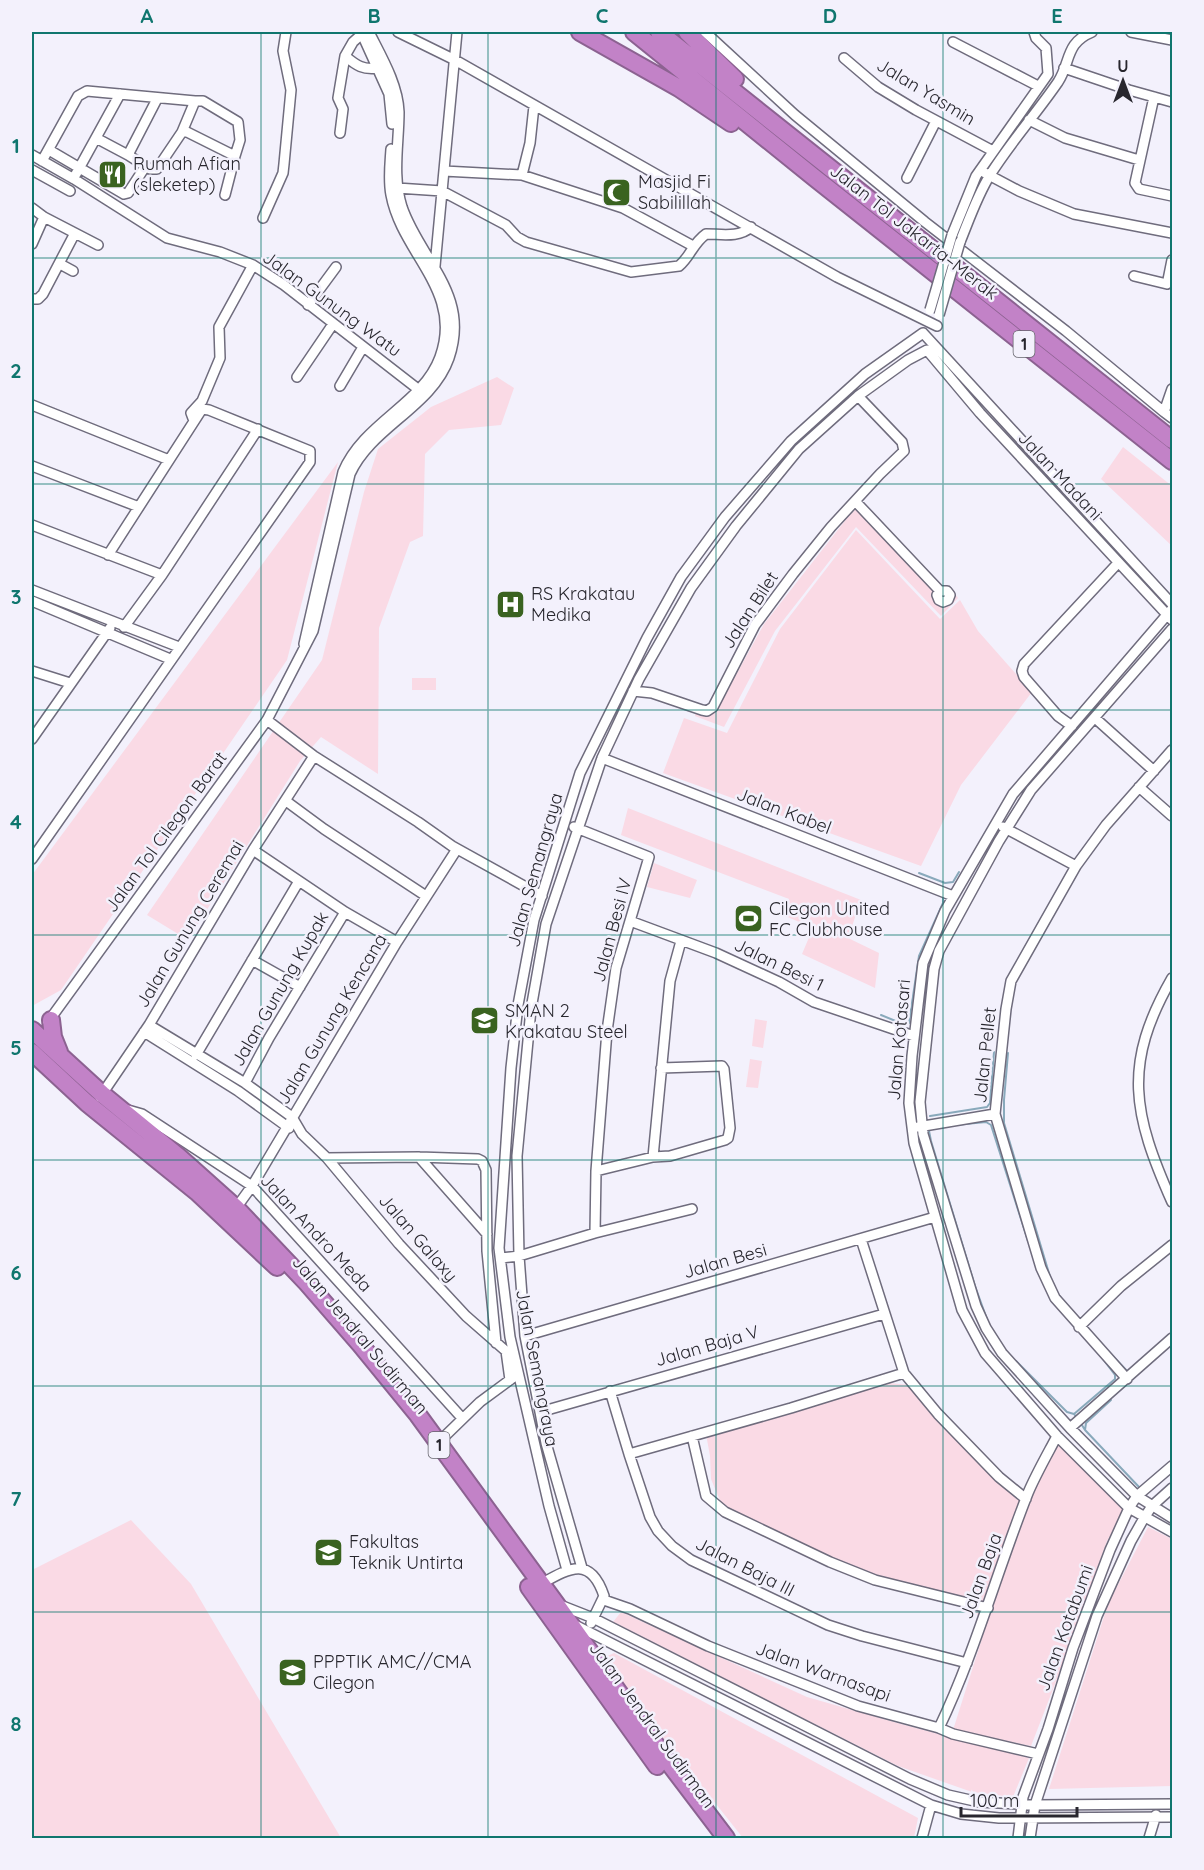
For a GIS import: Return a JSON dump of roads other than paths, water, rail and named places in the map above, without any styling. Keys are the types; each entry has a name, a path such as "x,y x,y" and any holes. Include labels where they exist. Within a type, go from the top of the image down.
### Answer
{"highway":[{"path":"580,32 679,88 815,178"},
{"name":"Jalan Tol Jakarta–Merak","path":"634,32 1173,461"},
{"name":"Jalan Tol Jakarta–Merak","path":"659,32 1173,440"},
{"path":"687,32 792,136"},
{"name":"1","path":"38,1032 97,1100 118,1107 179,1157 236,1208 307,1283 410,1406 536,1591"},
{"name":"Jalan Jendral Sudirman","path":"38,1032 97,1100 254,1243 299,1289 404,1414 536,1591 553,1610 631,1731 711,1839"},
{"name":"1","path":"553,1610 568,1622 726,1839"}],"street":[{"path":"263,218 283,173 291,90 283,51 286,32"},
{"path":"340,133 343,110 338,98 345,56 353,42 364,32"},
{"path":"364,32 389,94 393,115 389,177 391,196 405,233 441,295 444,306 445,337 440,358 422,392"},
{"path":"364,32 388,72 399,110 396,160 398,188 403,208 412,229 435,266 451,303 454,330 449,358 440,375 422,392"},
{"path":"398,32 455,60 847,283 937,326"},
{"path":"435,266 457,32"},
{"path":"705,32 795,115 899,201 1173,418"},
{"path":"930,348 920,335 966,197 980,170 1048,74 1047,52 1034,32"},
{"path":"930,348 960,242 975,204 990,176 1060,80 1071,48 1083,34 1092,32"},
{"path":"1131,32 1173,40"},
{"path":"953,42 1038,86"},
{"path":"345,56 359,67 378,68"},
{"name":"Jalan Yasmin","path":"844,58 878,87 993,152"},
{"path":"1064,68 1173,102"},
{"path":"70,191 32,169 37,158 49,150 81,93 101,91 157,99 203,101 238,122 240,140 225,195"},
{"path":"74,178 120,94"},
{"path":"1154,97 1135,183 1137,187 1173,196"},
{"path":"128,155 157,99"},
{"path":"96,138 150,170 157,169 182,132 195,101"},
{"path":"522,175 530,143 534,106"},
{"path":"1029,120 1065,138 1139,160"},
{"path":"907,178 936,121"},
{"path":"182,132 187,132 235,156"},
{"path":"49,150 125,194 145,166"},
{"name":"Jalan Gunung Watu","path":"37,158 74,178 167,238 220,252 253,265 284,285 422,392"},
{"path":"980,170 1019,191 1074,214 1173,233"},
{"path":"444,171 522,175 623,208 693,246"},
{"path":"398,188 442,191 506,225 517,237 526,242 621,271 640,272 679,266 693,246 706,234 738,234 750,227"},
{"path":"32,208 44,217 98,245"},
{"path":"32,244 44,217"},
{"path":"32,299 41,297 75,233"},
{"path":"1134,276 1167,284 1170,281 1173,260"},
{"path":"60,264 73,271"},
{"path":"194,421 191,413 202,401 220,358 219,327 253,265"},
{"path":"308,305 336,267"},
{"path":"297,377 333,324"},
{"name":"Jalan Semangraya","path":"567,1570 514,1377 515,1359 510,1337 501,1258 501,1210 511,1068 517,1015 534,920 580,774 646,638 681,577 725,517 790,441 865,374 920,335"},
{"path":"340,386 363,347"},
{"name":"Jalan Semangraya","path":"582,1568 546,1443 525,1336 519,1256 517,1156 531,1009 546,924 602,758 639,679 691,588 736,526 799,449 858,396 908,360 930,348"},
{"name":"Jalan Madani","path":"930,348 966,398 1118,563 1171,612"},
{"name":"Jalan Madani","path":"930,348 1171,612"},
{"path":"1164,412 1173,389"},
{"name":"Jalan Tol Cilegon Barat","path":"38,1032 267,720 313,631 350,474 355,463 368,446 422,392"},
{"name":"Jalan Bilet","path":"633,691 652,693 702,710 707,711 712,707 755,625 831,527 880,474 901,455 904,449 902,442 858,396"},
{"path":"32,405 169,460"},
{"path":"32,859 310,462 310,451 202,409 108,555"},
{"path":"124,627 162,575 258,429"},
{"path":"32,466 139,507"},
{"path":"855,501 940,591"},
{"path":"725,517 736,526"},
{"path":"32,525 162,575"},
{"path":"1072,726 1052,709 1024,677 1022,671 1024,664 1118,563"},
{"path":"32,590 179,647"},
{"path":"32,601 170,659"},
{"name":"Jalan Kotasari","path":"1171,612 1013,794 996,823 946,893 924,959 914,1036 909,1103 912,1128 934,1218 962,1310 984,1353 1057,1436 1129,1508 1173,1533"},
{"path":"32,739 113,623"},
{"name":"Jalan Kotasari","path":"1173,629 1031,790 1006,829 939,951 935,963 920,1102 924,1142 976,1306 996,1345 1137,1496 1173,1518"},
{"path":"32,671 70,683"},
{"path":"639,679 652,693"},
{"path":"1095,718 1154,771"},
{"path":"267,720 314,756 457,849 542,896"},
{"name":"Jalan Pellet","path":"1127,1379 1082,1324 1055,1298 1041,1268 995,1113 1011,981 1076,866 1106,825 1173,750"},
{"name":"Jalan Gunung Ceremai","path":"97,1100 146,1028 253,850 314,756"},
{"name":"Jalan Kabel","path":"602,758 946,893"},
{"path":"1139,787 1173,816"},
{"path":"286,801 324,829 426,896"},
{"path":"996,823 1076,866"},
{"path":"564,824 578,828"},
{"name":"Jalan Besi IV","path":"578,828 649,857 616,968 607,1031 596,1171 595,1233"},
{"name":"Jalan Gunung Kencana","path":"236,1208 252,1186 397,942 457,849"},
{"path":"253,850 345,912 397,942"},
{"path":"196,1055 299,881"},
{"name":"Jalan Gunung Kupak","path":"245,1083 345,912"},
{"name":"Jalan Besi 1","path":"630,921 716,953 779,982 814,1002 914,1036"},
{"path":"653,1157 670,981 681,941"},
{"path":"252,960 300,987"},
{"path":"1173,978 1145,1034 1138,1089 1140,1116 1146,1137 1173,1202"},
{"name":"Jalan Galaxy","path":"146,1028 245,1083 292,1117 302,1134 327,1158 406,1252 466,1316 515,1359"},
{"name":"Jalan Galaxy","path":"146,1028 286,1126 302,1134"},
{"path":"596,1171 653,1157 670,1156 728,1138 730,1128 722,1066 661,1068"},
{"name":"Jalan Andro Meda","path":"118,1107 142,1114 252,1186 462,1418"},
{"path":"912,1128 995,1113"},
{"path":"419,1156 487,1234"},
{"path":"327,1158 419,1156 482,1161 486,1170 487,1234 496,1343"},
{"path":"501,1258 519,1256 595,1233 692,1209"},
{"name":"Jalan Besi","path":"525,1336 934,1218"},
{"path":"861,1239 904,1373 938,1414 999,1477 1026,1499"},
{"path":"1082,1324 1121,1286 1173,1245"},
{"name":"Jalan Baja V","path":"540,1412 884,1314"},
{"path":"1071,1427 1173,1338"},
{"path":"984,1353 996,1345"},
{"path":"446,1435 480,1402 514,1377 506,1351"},
{"path":"628,1454 904,1373"},
{"name":"Jalan Baja III","path":"610,1391 644,1500 658,1531 672,1546 692,1560 828,1625 967,1663"},
{"path":"692,1436 706,1496 725,1512 830,1562 875,1580 988,1608"},
{"name":"Jalan Baja","path":"939,1728 988,1608 1026,1499 1057,1436"},
{"name":"Jalan Kotabumi","path":"1018,1839 1022,1804 1083,1619 1129,1508 1137,1496 1173,1466"},
{"name":"Jalan Kotabumi","path":"1030,1839 1035,1805 1097,1616 1144,1518 1152,1506 1173,1488"},
{"path":"536,1591 567,1570 582,1568 592,1574 599,1582 604,1599 587,1630"},
{"name":"Jalan Warnasapi","path":"604,1599 708,1646 846,1702 953,1734 1038,1754"},
{"path":"553,1610 593,1618 929,1787 963,1799 1035,1805 1173,1804"},
{"path":"568,1622 931,1805 980,1817 1032,1819 1173,1817"},
{"path":"922,1839 931,1805"},
{"path":"1149,1839 1157,1805"}],"waterway":[{"path":"919,873 945,883 953,882 959,872"},
{"path":"881,1015 903,1024 909,1023 919,956 943,903 943,896"},
{"path":"930,1116 987,1107 990,1103 994,1052"},
{"path":"1008,1053 1004,1123 1051,1280"},
{"path":"955,1125 986,1122 991,1125 1028,1241"},
{"path":"932,1128 929,1131 931,1141 988,1322"},
{"path":"1056,1291 1063,1301"},
{"path":"1107,1350 1128,1372"},
{"path":"1074,1414 1115,1379 1115,1375 1103,1359"},
{"path":"1016,1361 1067,1412 1074,1414 1077,1418"},
{"path":"1111,1400 1086,1423 1085,1430 1139,1487 1143,1488"},
{"path":"1080,1422 1085,1430"}],"place":[{"name":"Rumah Afian (sleketep)","path":"112,174"},
{"name":"Masjid Fi Sabilillah","path":"617,192"},
{"name":"RS Krakatau Medika","path":"510,604"},
{"name":"Cilegon United FC Clubhouse","path":"748,919"},
{"name":"SMAN 2 Krakatau Steel","path":"484,1021"},
{"name":"Fakultas Teknik Untirta","path":"328,1552"},
{"name":"PPPTIK AMC//CMA Cilegon","path":"292,1672"}]}
